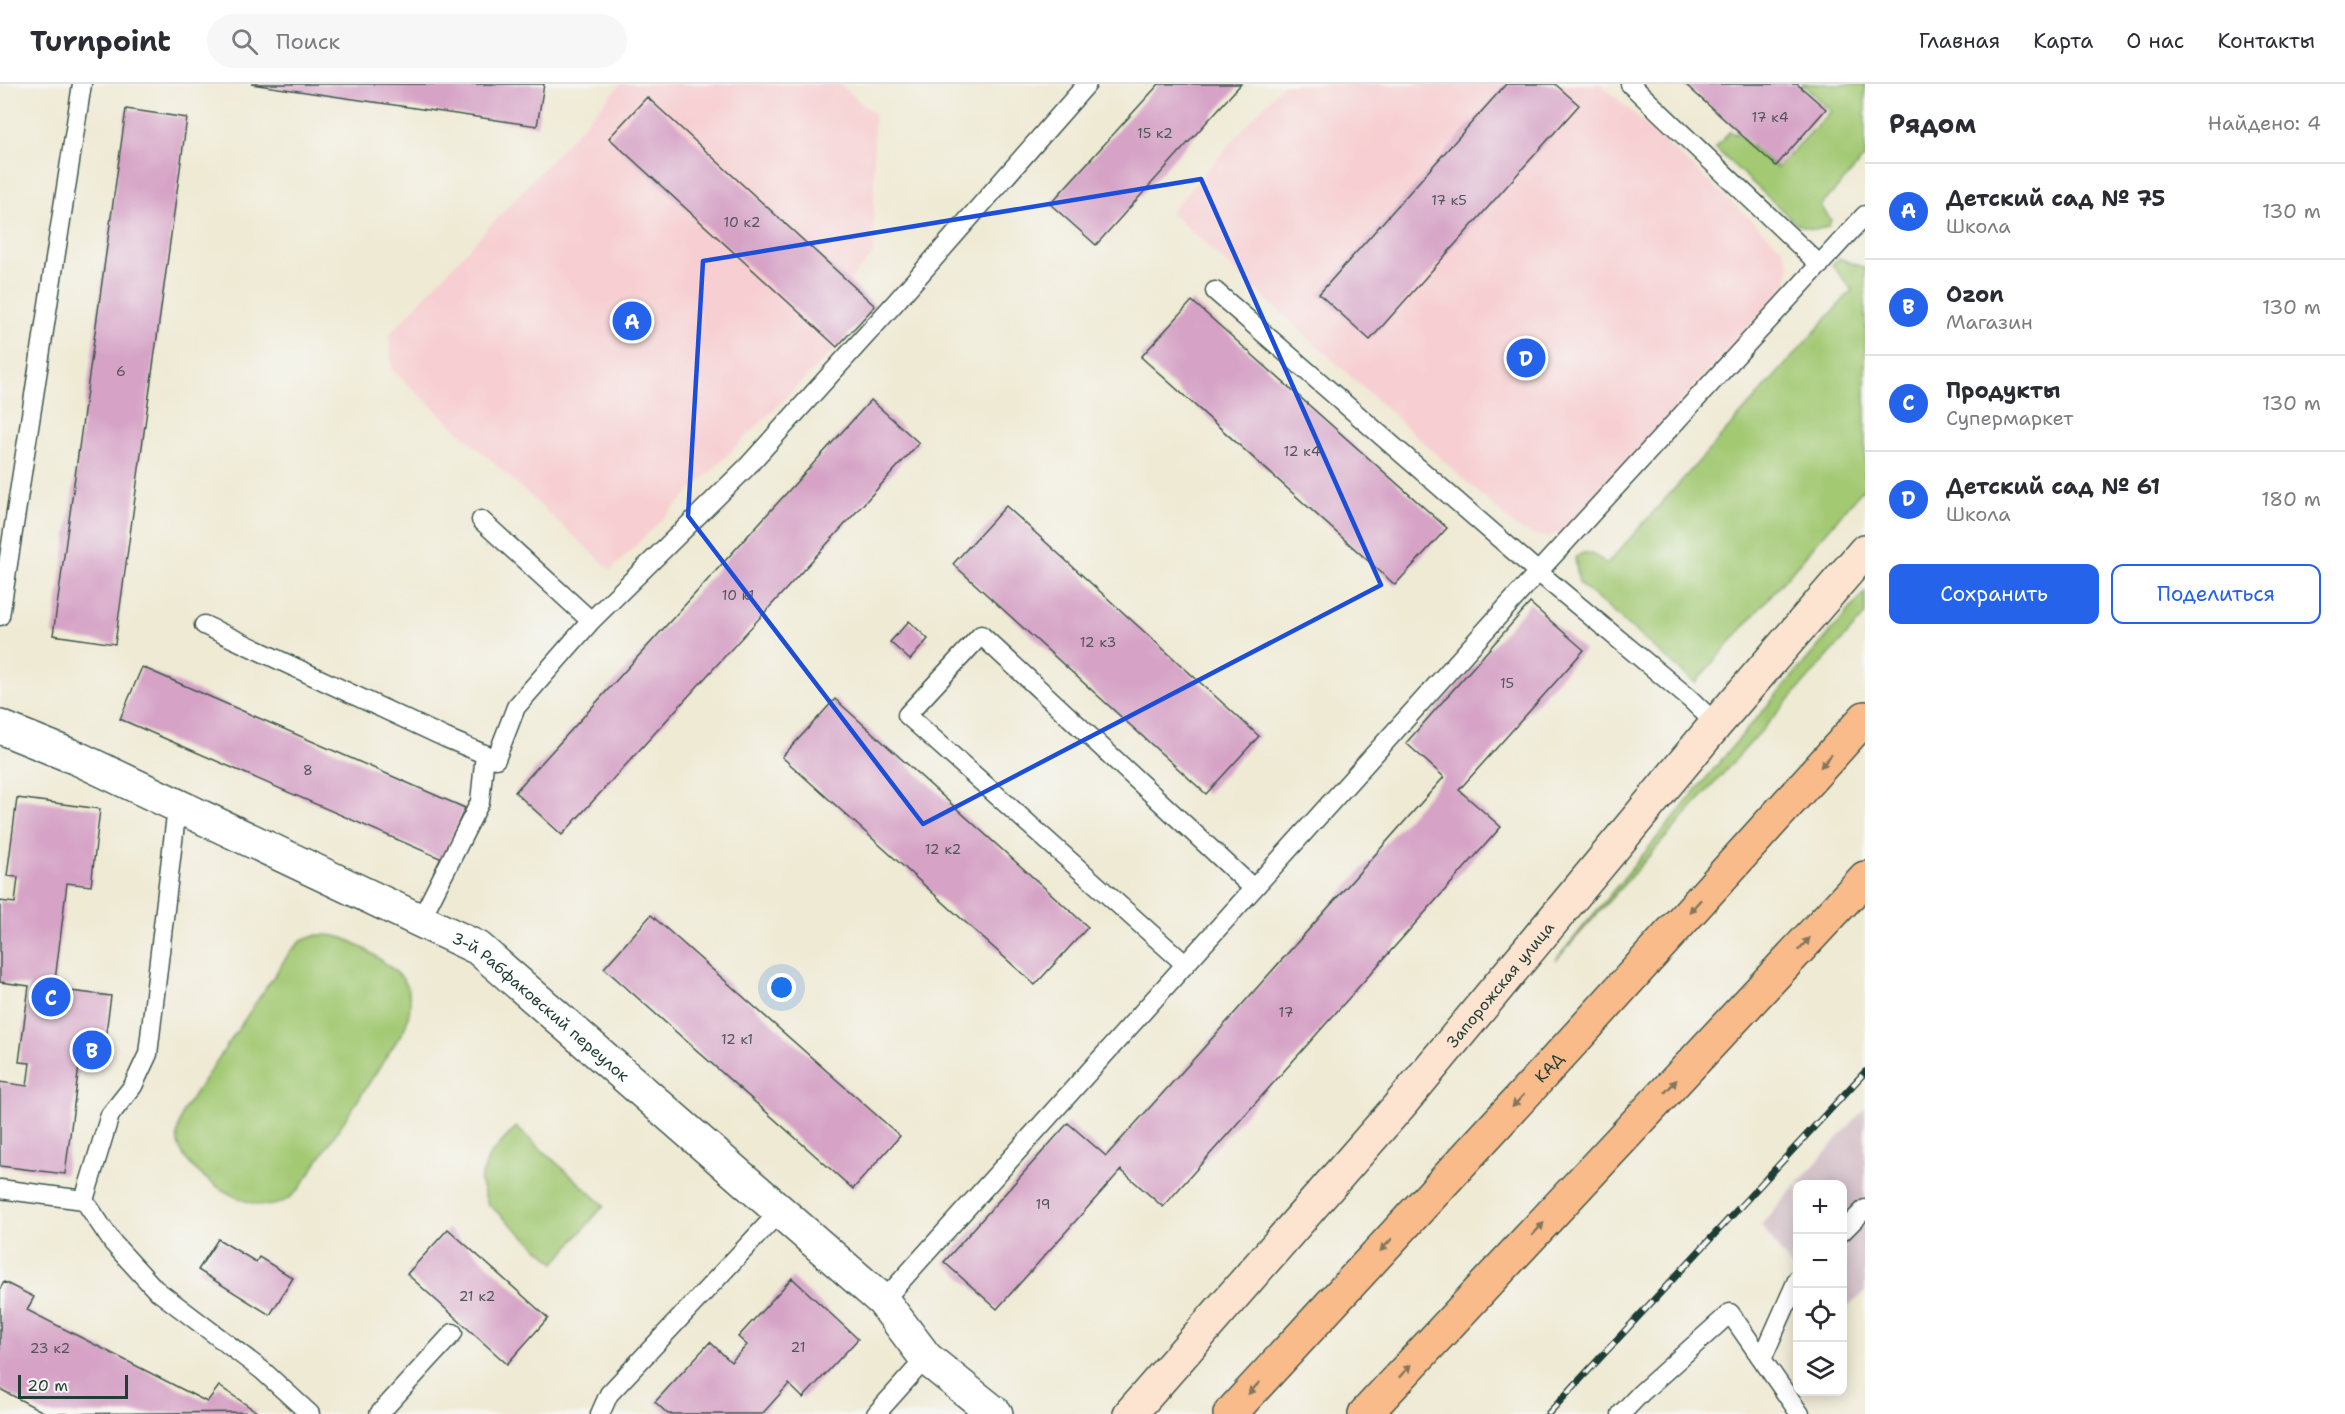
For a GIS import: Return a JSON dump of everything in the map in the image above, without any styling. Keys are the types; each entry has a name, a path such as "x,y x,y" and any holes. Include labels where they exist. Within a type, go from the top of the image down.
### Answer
{"highway":[{"name":"КАД","path":"1230,1414 1594,1018 1865,718"},
{"path":"1365,1414 1865,878"}],"street":[{"name":"Запорожская улица","path":"1130,1414 1399,1106 1716,724 1865,551"},
{"name":"3-й Рабфаковский переулок","path":"0,727 79,759 478,948 883,1301 926,1358 996,1414"}],"lane":[{"path":"0,616 82,84"},
{"path":"204,626 496,759 516,707 591,621 746,468 895,303 1087,84"},
{"path":"1630,84 1820,265"},
{"path":"883,1301 1538,572 1865,215"},
{"path":"1215,291 1538,572 1690,699 1716,724"},
{"path":"481,519 591,621"},
{"path":"1185,964 907,716 981,635 1253,888"},
{"path":"420,921 480,802 485,754"},
{"path":"84,1200 110,1115 133,1086 148,1054 177,807"},
{"path":"0,1189 84,1200 113,1243 156,1289 263,1371 310,1414"},
{"path":"1847,1227 1865,1209"},
{"path":"600,1414 609,1394 779,1212"},
{"path":"1762,1359 1793,1287"},
{"path":"1621,1414 1641,1393 1730,1313 1800,1414"},
{"path":"379,1414 453,1333"},
{"path":"876,1414 926,1358"}],"highlighted area":[{"path":"1201,179 1381,585 923,824 688,516 703,261"}],"shaded area":[{"path":"621,84 840,84 874,114 874,253 850,281 875,306 837,347 611,570 392,370 389,335"},
{"path":"1283,84 1601,84 1783,249 1790,265 1787,284 1563,531 1548,537 1532,535 1516,527 1170,212"},
{"path":"1865,1108 1865,1292 1847,1308 1847,1180 1801,1180"},
{"path":"1793,1189 1793,1269 1761,1225"}],"green space":[{"path":"1802,84 1865,84 1865,157 1821,206 1831,220 1828,227 1820,229 1803,227 1796,223 1715,148 1730,131 1736,133 1777,168 1831,111"},
{"path":"1839,258 1865,268 1865,487 1695,683 1579,583 1575,558 1588,553 1607,564 1852,290 1832,265"},
{"path":"1865,592 1865,615 1556,960 1737,741"},
{"path":"317,935 346,939 389,966 406,984 410,1001 409,1013 404,1030 300,1188 281,1203 261,1205 232,1195 191,1165 178,1143 179,1127 183,1111 290,952 301,941"},
{"path":"516,1127 604,1205 555,1263 488,1204 480,1181 489,1156"}],"building":[{"path":"251,84 544,84 537,126"},
{"path":"1159,84 1241,84 1096,245 1050,204"},
{"path":"1506,84 1555,84 1579,105 1370,340 1319,294"},
{"path":"1685,84 1797,84 1826,109 1776,166"},
{"path":"647,97 875,306 837,347 609,138"},
{"path":"126,109 187,118 115,644 53,635"},
{"path":"1192,301 1447,528 1395,585 1141,357"},
{"path":"871,400 919,443 562,835 515,792"},
{"path":"1006,506 1259,736 1206,794 953,564"},
{"path":"1530,603 1584,650 1459,790 1501,827 1163,1207 1121,1170 997,1309 944,1262 1068,1123 1106,1156 1200,1052 1444,777 1406,743"},
{"path":"909,621 928,639 910,660 890,642"},
{"path":"142,667 465,808 442,859 120,719"},
{"path":"835,699 1088,927 1035,985 782,757"},
{"path":"17,798 100,809 91,886 67,883 54,989 111,996 101,1069 79,1066 65,1174 0,1166 0,1082 27,1086 30,1063 19,1062 29,986 0,982 0,901 15,903 18,877 7,876"},
{"path":"651,915 900,1136 853,1189 604,968"},
{"path":"448,1229 548,1318 507,1364 407,1274"},
{"path":"218,1239 256,1262 259,1257 293,1278 270,1315 198,1270"},
{"path":"792,1278 858,1339 803,1398 789,1384 762,1414 668,1414 655,1402 710,1342 731,1362 747,1345 738,1337"},
{"path":"4,1282 34,1297 27,1310 207,1402 219,1386 257,1412 47,1414 0,1389 0,1289"}],"railway":[{"path":"1548,1414 1865,1072"}],"place":[{"name":"Детский сад № 75","path":"632,321"},
{"name":"Детский сад № 61","path":"1526,358"},
{"name":"Продукты","path":"51,997"},
{"name":"Ozon","path":"92,1050"}]}
